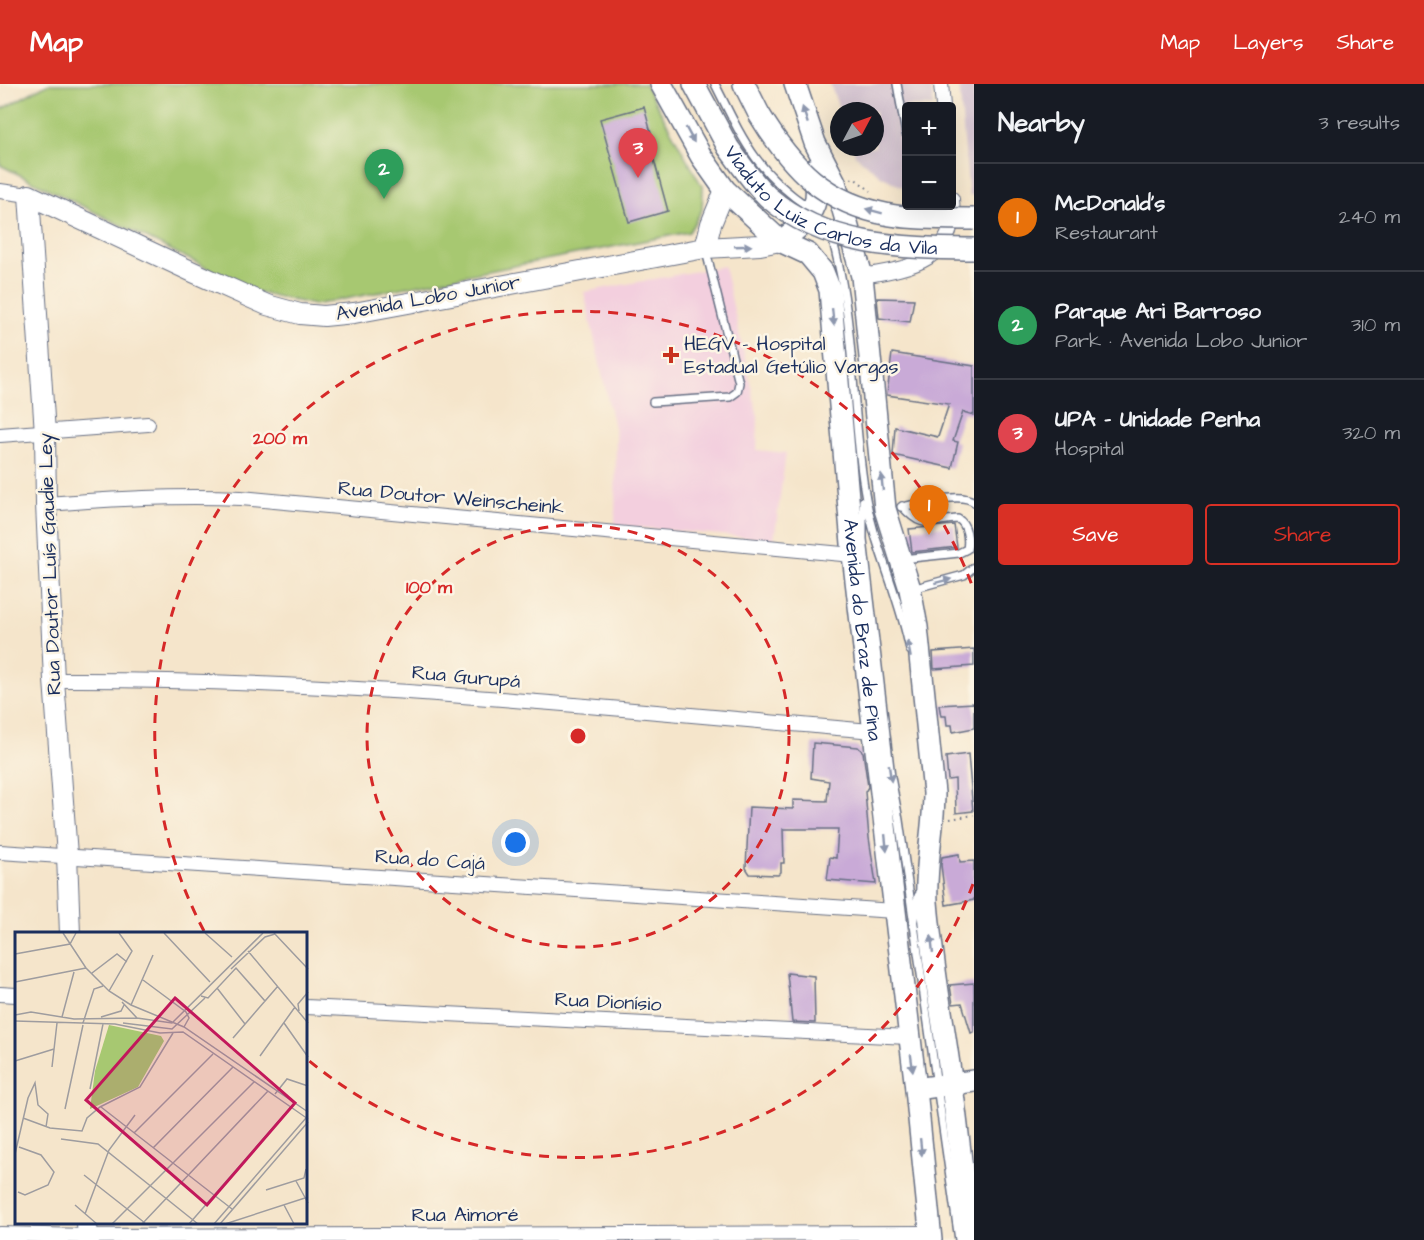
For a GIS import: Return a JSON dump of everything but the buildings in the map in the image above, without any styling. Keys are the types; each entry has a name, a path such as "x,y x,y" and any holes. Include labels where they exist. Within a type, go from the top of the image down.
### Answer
{"main road":[{"name":"Avenida do Braz de Pina","path":"661,84 701,156 731,197 780,241 808,254 815,261 830,290 853,555 908,1037 916,1089 930,1236"},
{"name":"Viaduto Luiz Carlos da Vila","path":"694,84 728,147 768,196 817,228 831,234 887,246 974,249"},
{"path":"744,84 759,114 793,163 826,191 845,202 890,215 974,219"},
{"name":"Avenida do Braz de Pina","path":"795,84 815,143 835,182 862,276 900,559 910,590 917,627 934,793 927,869 927,900 944,1086 970,1240"},
{"path":"780,241 794,232 814,207 815,143"},
{"path":"731,197 784,210 814,207"},
{"path":"916,1089 974,1081"}],"street":[{"path":"941,84 943,102"},
{"path":"0,191 29,195"},
{"name":"Avenida Lobo Junior","path":"29,195 267,305 300,314 324,316 354,313 705,248 760,245 780,241"},
{"name":"Rua Doutor Luís Gaudie Ley","path":"29,195 45,433 54,680 67,855 70,932"},
{"path":"705,248 711,224 731,197"},
{"path":"862,276 918,264 931,256 943,245 950,230 952,210"},
{"path":"0,435 148,424"},
{"name":"Rua Doutor Weinscheink","path":"46,504 145,496 194,495 242,498 853,555"},
{"name":"Rua Gurupá","path":"54,680 155,679 356,688 873,731"},
{"name":"Rua do Cajá","path":"0,852 894,911"},
{"path":"0,994 15,995"},
{"name":"Rua Dionísio","path":"308,1007 908,1037"},
{"name":"Rua Aimoré","path":"0,1234 930,1236"}],"lane":[{"path":"714,84 746,144 760,165 771,178 814,207"},
{"path":"897,84 902,112"},
{"path":"827,224 846,299 864,486 871,524 895,591 911,657"},
{"path":"653,402 730,397 738,392 740,383 705,248"},
{"path":"864,486 863,539 891,777 913,925 944,1086 958,1240"},
{"path":"893,508 959,497 974,502"},
{"path":"893,508 924,523 958,519 965,526 968,544 967,549 959,553 900,559"},
{"path":"910,590 964,575 974,567"},
{"path":"912,667 919,707 923,765"},
{"path":"913,925 919,876"}],"path":[{"path":"933,820 974,815"}],"shaded area":[{"path":"830,84 931,84 933,102 902,102 902,187 881,176 856,156 884,156 884,102 837,102"},
{"path":"959,84 974,84 974,196 969,196"},
{"name":"HEGV - Hospital Estadual Getúlio Vargas","path":"724,266 758,417 757,450 786,453 774,540 615,525 616,437 584,292"}],"green space":[{"path":"47,84 645,84 703,188 702,210 689,232 314,305 253,291 0,165 0,110"}],"place":[{"name":"UPA - Unidade Penha","path":"638,178"},
{"name":"Parque Ari Barroso","path":"384,199"},
{"name":"HEGV - Hospital Estadual Getúlio Vargas","path":"671,355"},
{"name":"McDonald's","path":"929,535"}]}
